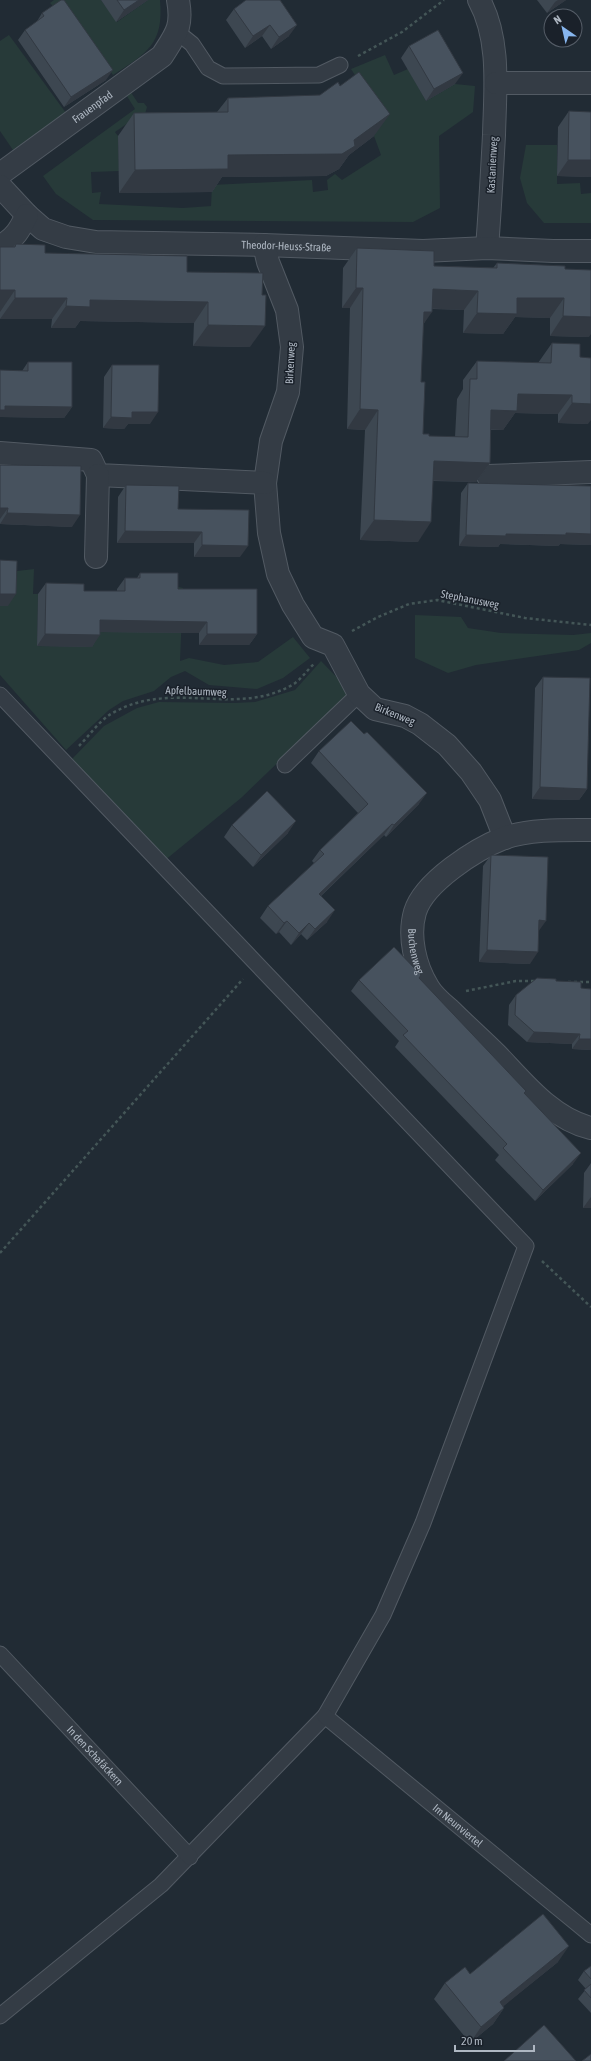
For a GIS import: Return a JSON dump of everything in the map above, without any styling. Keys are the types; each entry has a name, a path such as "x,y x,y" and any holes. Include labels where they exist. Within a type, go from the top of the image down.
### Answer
{"street":[{"name":"Frauenpfad","path":"0,174 162,56 177,32 181,16 178,0"},
{"name":"Kastanienweg","path":"479,0 484,8 495,50 496,83 487,248"},
{"path":"496,83 591,83"},
{"name":"Theodor-Heuss-Straße","path":"0,186 27,215 44,229 66,237 96,242 264,245 423,251 487,248 591,251"},
{"path":"0,246 10,241 20,231 27,215"},
{"name":"Birkenweg","path":"264,245 268,262 287,310 292,347 288,392 271,441 266,483 269,533 278,574 293,605 312,637 333,645 359,694 376,708 406,716 420,724 447,745 471,772 490,800 505,838"},
{"path":"0,453 91,460 98,476 96,557"},
{"path":"488,476 591,472"},
{"path":"98,476 266,483"},
{"path":"505,838 553,830 591,830"},
{"name":"Buchenweg","path":"505,838 479,850 450,869 428,891 415,910 411,929 416,959 428,988 545,1104 575,1124 591,1128"}],"lane":[{"path":"177,32 192,44 208,68 223,76 319,75 340,65"},
{"path":"285,765 359,694"},
{"path":"0,2016 161,1885 190,1857 325,1716 386,1608 423,1522 526,1246 63,760 3,703"},
{"name":"In den Schafäckern","path":"0,1654 190,1857"},
{"name":"Im Neunviertel","path":"325,1716 591,1935"}],"path":[{"path":"340,65 402,32 444,0"},
{"name":"Stephanusweg","path":"333,645 378,617 409,604 437,600 525,618 591,625"},
{"name":"Apfelbaumweg","path":"63,760 109,715 124,707 150,698 179,696 237,700 260,697 292,685 333,645"},
{"path":"0,1253 257,964"},
{"path":"445,1006 458,992 516,981 538,981"},
{"path":"561,982 591,982"},
{"path":"526,1246 591,1307"}],"green space":[{"path":"54,0 101,0 117,22 148,0 160,0 161,15 156,37 151,46 144,53 113,75 102,60 88,70 98,85 84,94 74,79 56,9 50,3"},
{"path":"9,35 66,113 13,150 0,131 0,41"},
{"path":"385,55 394,75 408,69 426,101 455,84 475,86 473,112 439,136 440,208 413,222 93,220 56,194 43,176 135,109 125,93 130,91 138,103 144,103 147,107 144,118 138,116 115,132 118,136 119,171 91,172 92,193 101,192 99,204 183,208 211,206 212,185 312,180 313,192 328,190 327,180 335,174 342,180 381,155 374,136 364,89 351,69"},
{"path":"526,145 557,145 557,184 580,183 581,194 591,193 591,223 544,223 527,203 520,178"},
{"path":"34,569 33,594 38,594 37,646 92,647 93,603 170,585 183,588 180,661 189,658 224,665 258,662 293,637 310,658 283,678 257,689 209,685 185,671 171,677 154,691 123,701 109,710 66,750 0,675 0,606 9,572"},
{"path":"415,615 461,617 468,628 501,633 573,635 591,633 591,643 579,650 476,665 448,673 415,658"},
{"path":"321,661 351,692 241,798 164,861 72,759 104,726 137,708 159,702 255,702 295,690"}],"building":[{"path":"61,0 64,0 113,70 71,97 25,30 44,16 42,13"},
{"path":"117,0 139,0 124,10"},
{"path":"246,0 280,0 297,25 279,37 270,25 253,36 234,9"},
{"path":"438,30 463,73 434,89 409,46"},
{"path":"359,72 390,114 354,140 355,146 342,154 228,155 228,169 135,170 134,113 228,112 228,98 320,95 338,82 340,86"},
{"path":"569,111 591,112 591,160 568,160"},
{"path":"16,244 45,245 45,253 187,256 187,272 263,273 262,295 266,295 265,326 208,325 208,302 90,300 90,307 66,306 67,298 15,298 15,290 0,290 0,247 15,247"},
{"path":"357,248 434,251 434,266 497,268 497,263 565,266 565,269 591,270 591,317 563,316 564,298 517,298 517,314 477,313 478,291 433,289 432,312 424,312 421,382 425,382 423,434 429,434 429,436 468,437 470,379 477,379 477,361 551,363 552,343 580,344 580,357 591,358 591,404 572,403 572,395 518,394 517,411 491,410 490,463 434,461 431,522 374,520 378,410 360,409 363,288 356,288"},
{"path":"28,362 72,362 72,407 5,406 5,410 0,410 0,370 28,371"},
{"path":"112,365 159,365 158,412 132,412 132,418 111,417"},
{"path":"0,465 81,466 80,515 7,513 8,508 0,508"},
{"path":"468,483 591,486 591,534 506,534 506,536 466,535"},
{"path":"126,485 179,486 178,509 249,510 248,546 202,545 202,532 125,531"},
{"path":"0,560 17,561 16,594 0,594"},
{"path":"140,573 178,573 178,589 257,589 257,634 207,634 207,622 100,620 100,635 45,634 46,583 84,584 84,591 125,591 125,578 140,578"},
{"path":"543,677 590,678 587,789 540,787"},
{"path":"351,721 364,734 367,732 427,793 394,825 392,824 319,894 335,910 315,929 309,923 299,933 287,921 284,923 268,906 324,854 320,850 368,804 319,751"},
{"path":"267,791 296,821 261,855 232,825"},
{"path":"491,855 548,857 546,921 539,920 538,952 487,950"},
{"path":"394,947 421,975 419,978 526,1091 524,1093 581,1153 543,1190 503,1148 507,1144 403,1035 408,1031 359,980"},
{"path":"537,978 556,979 556,981 581,982 581,988 591,989 591,1039 579,1039 580,1034 534,1032 515,1015 516,995"},
{"path":"543,1914 569,1946 500,2002 504,2008 481,2027 445,1983 465,1967 470,1974"},
{"path":"591,1966 591,1979 584,1971"},
{"path":"591,1984 591,1998 584,1990"},
{"path":"544,2025 576,2061 504,2061"},
{"path":"591,2054 591,2061 582,2061"}]}
